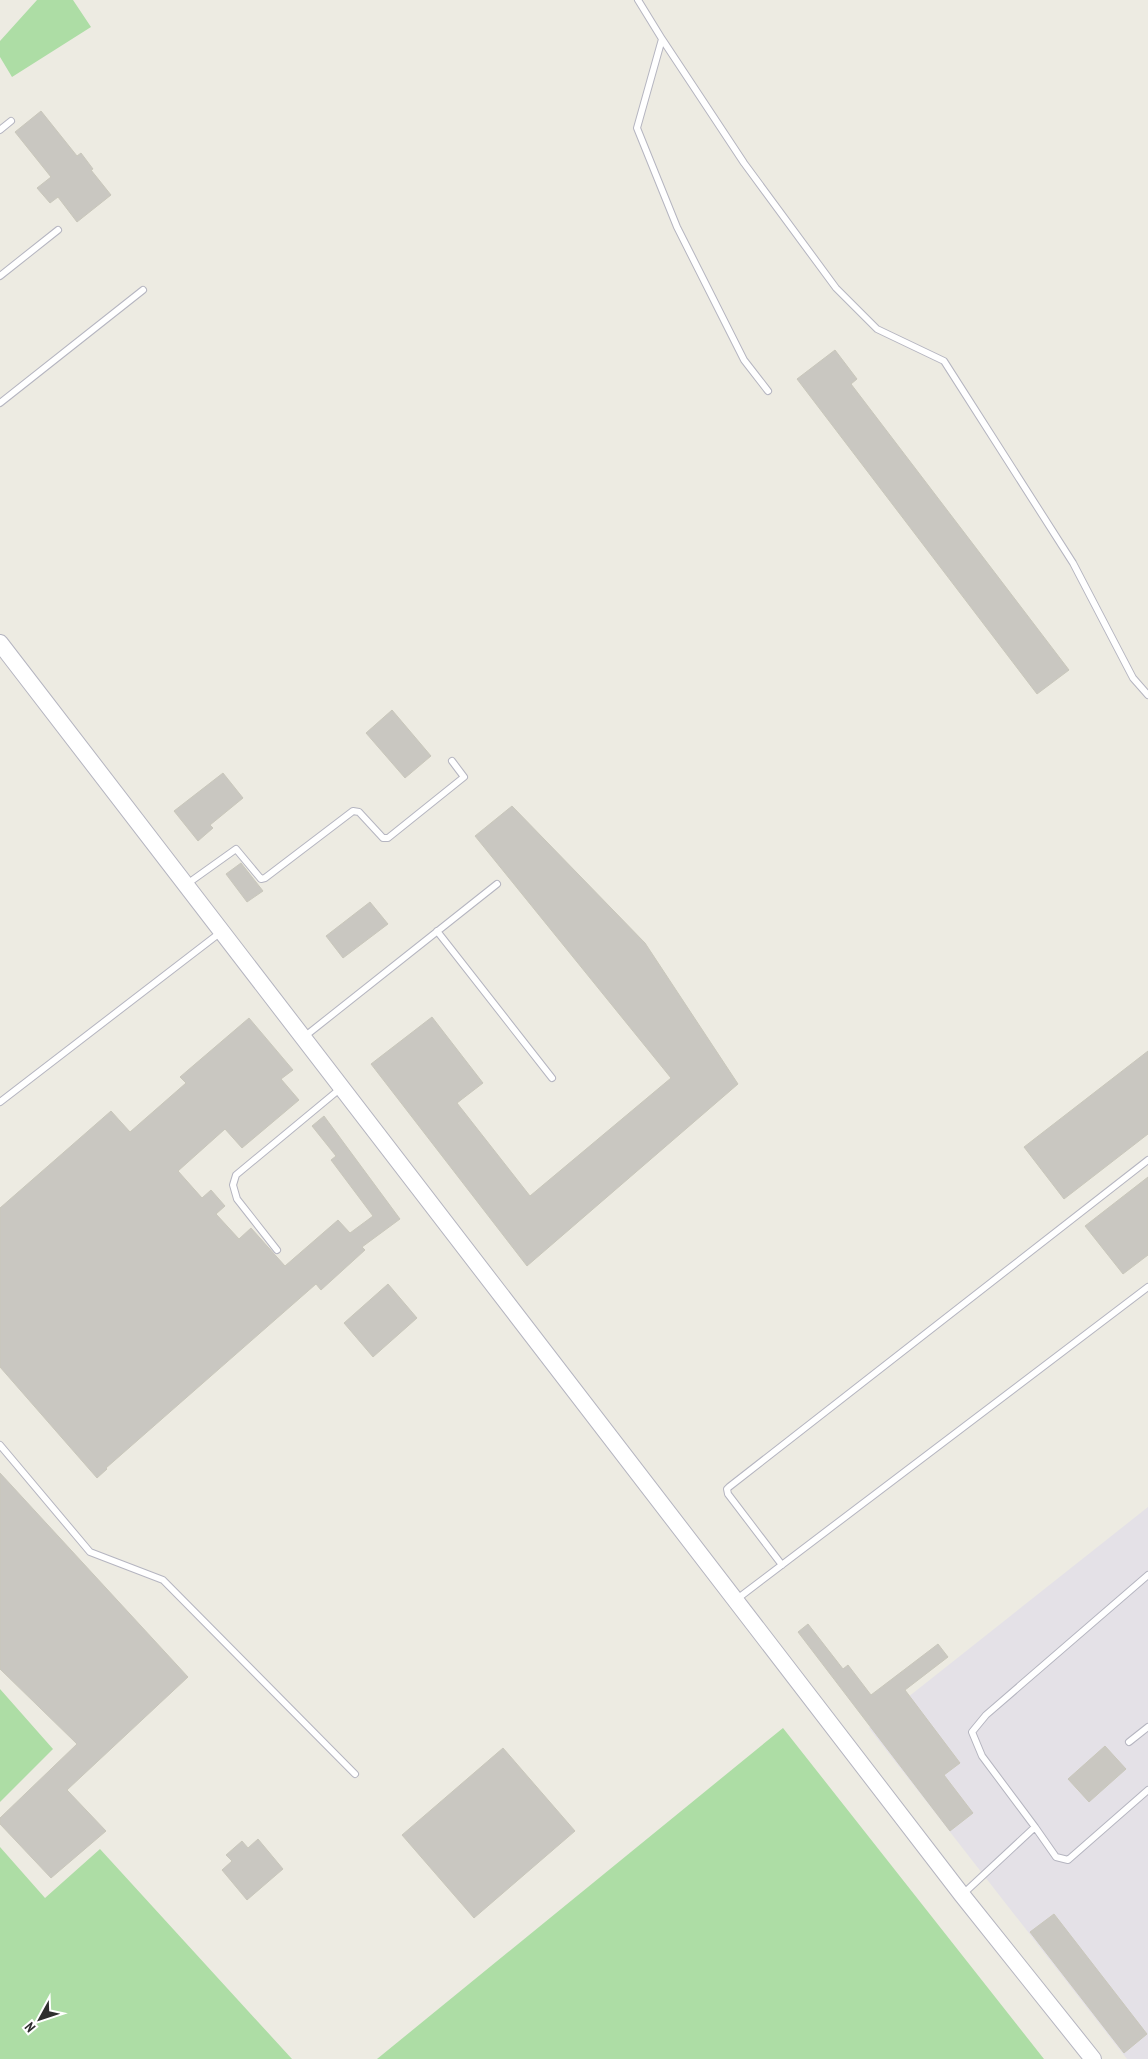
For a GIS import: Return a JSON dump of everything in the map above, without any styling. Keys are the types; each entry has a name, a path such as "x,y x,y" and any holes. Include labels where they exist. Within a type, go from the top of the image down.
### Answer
{"street":[{"path":"0,642 962,1895 1094,2059"}],"lane":[{"path":"638,0 744,163 836,288 877,329 944,361 1073,563 1133,678 1148,695"},
{"path":"662,39 637,128 677,226 739,351 768,391"},
{"path":"0,130 11,121"},
{"path":"0,276 58,230"},
{"path":"0,403 143,290"},
{"path":"186,885 236,849 261,879 265,878 353,811 360,812 382,838 388,838 464,777 452,761"},
{"path":"304,1038 497,884"},
{"path":"0,1102 222,931"},
{"path":"437,931 552,1078"},
{"path":"277,1250 237,1199 232,1185 236,1175 342,1088"},
{"path":"782,1565 728,1494 727,1489 1148,1160"},
{"path":"736,1600 1148,1287"},
{"path":"0,1446 90,1552 163,1580 355,1774"},
{"path":"1148,1575 986,1715 972,1732 982,1756 1056,1858 1068,1860 1148,1790"},
{"path":"1130,1742 1148,1727"},
{"path":"962,1895 1036,1828"}],"shaded area":[{"path":"1148,1507 1148,2059 1127,2059 869,1728"}],"green space":[{"path":"37,0 73,0 91,27 12,77 0,57 0,41"},
{"path":"0,1689 53,1749 0,1802"},
{"path":"783,1728 1044,2059 377,2059"},
{"path":"0,1847 45,1898 100,1849 292,2059 0,2059"}],"building":[{"path":"41,111 77,156 81,153 93,169 91,170 111,195 77,222 58,197 50,203 37,188 51,177 15,132"},
{"path":"835,350 857,379 851,384 1069,670 1037,694 797,379"},
{"path":"392,710 431,756 405,778 366,733"},
{"path":"223,773 243,798 210,825 213,828 198,841 174,811"},
{"path":"512,806 645,943 738,1084 527,1266 371,1064 432,1017 483,1083 457,1103 530,1196 671,1078 475,836"},
{"path":"241,863 263,891 247,902 226,874"},
{"path":"370,902 388,924 343,958 326,936"},
{"path":"249,1018 293,1070 281,1079 299,1100 242,1148 225,1129 178,1171 202,1198 211,1190 225,1206 216,1214 239,1239 251,1228 285,1266 338,1220 350,1233 373,1216 331,1160 336,1156 312,1126 324,1116 400,1219 362,1247 365,1250 321,1290 316,1284 106,1468 97,1478 0,1367 0,1208 111,1111 130,1132 186,1083 180,1077"},
{"path":"1148,1051 1148,1134 1064,1199 1024,1147"},
{"path":"1148,1177 1148,1255 1123,1274 1085,1226"},
{"path":"388,1284 417,1318 373,1357 344,1323"},
{"path":"0,1473 188,1677 67,1790 106,1831 51,1878 0,1824 0,1818 77,1744 0,1669"},
{"path":"808,1624 843,1669 848,1665 871,1695 938,1644 948,1657 905,1690 960,1763 944,1775 973,1813 950,1831 798,1632"},
{"path":"1105,1746 1126,1769 1089,1802 1068,1779"},
{"path":"503,1748 575,1831 474,1918 402,1835"},
{"path":"258,1839 283,1869 247,1900 222,1870 232,1861 226,1855 242,1841 248,1848"},
{"path":"1054,1914 1147,2034 1124,2053 1030,1932"}]}
